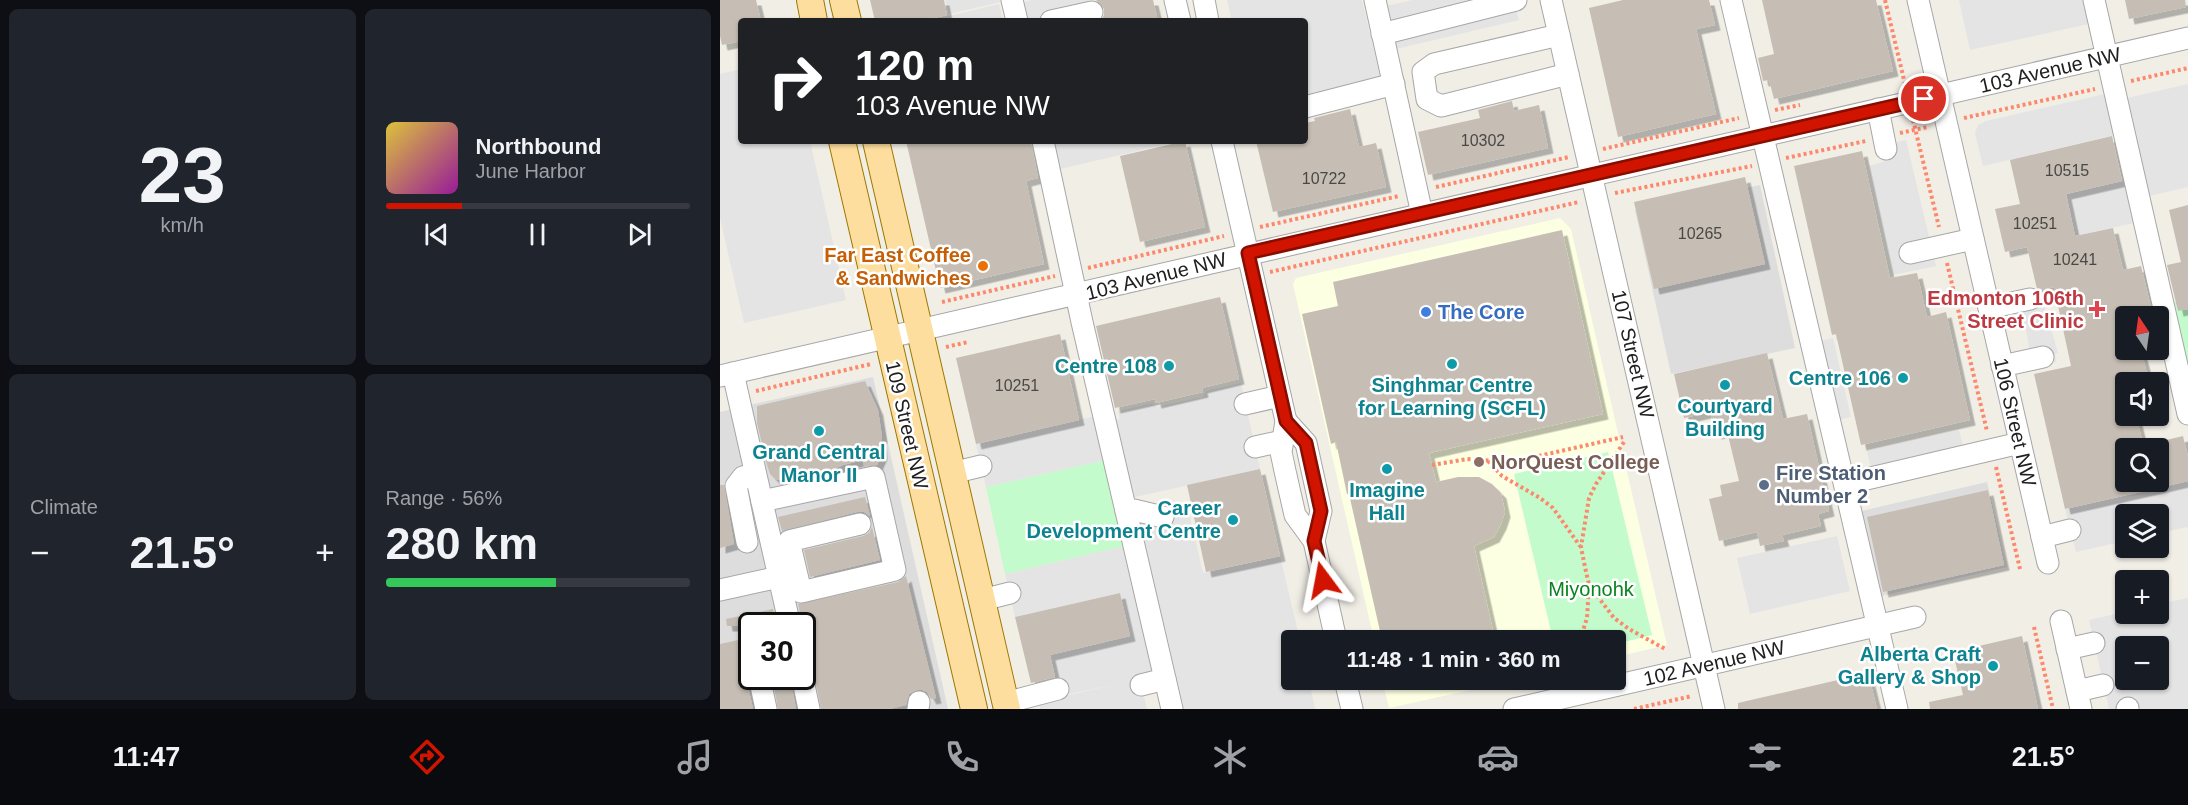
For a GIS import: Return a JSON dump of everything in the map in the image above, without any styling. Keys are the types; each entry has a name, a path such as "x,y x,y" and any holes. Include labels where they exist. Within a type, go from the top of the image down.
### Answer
{"main road":[{"path":"810,0 813,18"},
{"path":"843,0 847,18"},
{"name":"109 Street NW","path":"843,144 975,709"},
{"name":"109 Street NW","path":"877,144 1006,706"}],"street":[{"path":"1012,0 1016,18"},
{"path":"1175,0 1179,18"},
{"path":"1204,0 1208,18"},
{"path":"1375,0 1422,214"},
{"path":"1382,34 1516,0"},
{"name":"107 Street NW","path":"1551,0 1712,700"},
{"path":"1731,0 1897,709"},
{"name":"106 Street NW","path":"1918,0 2048,563"},
{"path":"2094,0 2188,414"},
{"path":"1065,18 1092,12"},
{"path":"1559,35 1434,64 1423,72 1427,99 1441,106 1568,74"},
{"name":"103 Avenue NW","path":"726,375 889,349 1076,295 1248,253 2188,38"},
{"path":"1308,106 1394,84"},
{"path":"1878,109 1885,143"},
{"path":"1044,144 1109,436 1122,477 1134,566 1152,606 1158,650 1170,692 1141,685"},
{"path":"1223,144 1280,396 1284,431"},
{"path":"1910,253 1973,240"},
{"path":"1989,308 2030,299"},
{"path":"2002,366 2043,357"},
{"path":"726,375 738,395 787,612"},
{"path":"1245,404 1280,396"},
{"path":"1255,447 1284,431"},
{"path":"1284,431 1306,443 1321,511 1314,541 1334,630"},
{"path":"1845,484 2020,443"},
{"path":"952,473 981,466"},
{"path":"747,542 736,486 743,477 755,474"},
{"path":"762,501 874,477 895,570 801,592 789,541 860,524"},
{"path":"1126,511 1134,510 1164,518"},
{"path":"2042,537 2070,530"},
{"path":"720,590 779,577"},
{"path":"982,600 1010,593"},
{"name":"102 Avenue NW","path":"1514,709 1537,706 1915,617"},
{"path":"2061,621 2079,700 2103,685"},
{"path":"2067,649 2094,643"},
{"path":"1006,706 1058,689"},
{"path":"762,690 766,709"},
{"path":"805,690 809,709"},
{"path":"1347,690 1352,709"}],"path":[{"path":"1885,0 2020,569"},
{"path":"1253,276 1597,197 1769,162 1885,143 1916,130 2188,68"},
{"path":"921,341 972,340"},
{"path":"738,395 889,349"},
{"path":"1432,465 1467,459 1512,462 1623,439 1589,498 1581,547"},
{"path":"1487,460 1502,476 1553,508 1581,547 1589,585 1587,618 1583,630"},
{"path":"1589,585 1614,618 1667,650"},
{"path":"2034,627 2053,709"},
{"path":"1634,709 1712,700"}],"shaded area":[{"path":"945,0 1000,0 1001,2 949,14"},
{"path":"1032,0 1089,0 1093,18 1023,18 1020,3"},
{"path":"1227,0 1362,0 1383,89 1308,107 1308,18 1231,18"},
{"path":"1412,0 1514,0 1519,20 1396,49 1386,6"},
{"path":"1959,0 2088,0 2093,23 1970,50"},
{"path":"999,4 1002,18 940,18"},
{"path":"738,70 738,144 811,144 846,300 744,323 720,218 720,74"},
{"path":"2188,84 2188,187 2145,197 2123,99"},
{"path":"2109,93 2119,134 1983,166 1975,133 1978,125 1986,121"},
{"path":"1906,140 1936,266 1893,275 1869,166 1883,162 1879,146"},
{"path":"1051,144 1167,144 1056,170"},
{"path":"2125,180 2134,223 2075,236 2066,194"},
{"path":"1760,185 1795,348 1671,374 1635,210"},
{"name":"NorQuest College","path":"1560,218 1571,229 1667,645 1626,655 1626,630 1372,630 1293,284 1296,278"},
{"path":"2040,290 2058,353 2055,354 2056,362 2032,367 2022,310 2015,295"},
{"path":"1833,338 1851,417 1834,421 1816,342"},
{"path":"873,377 948,709 814,709 810,690 816,690 816,612 792,612 745,406"},
{"path":"1241,383 1260,469 1131,498 1114,420 1120,419 1118,411 1153,403 1157,407 1203,397 1206,391"},
{"path":"737,408 784,612 738,612 738,690 802,690 806,709 720,709 720,412"},
{"path":"1095,416 1106,460 986,487 976,444"},
{"path":"1959,430 1964,451 1872,472 1867,451"},
{"path":"2188,481 2188,527 2169,531 2169,504 2115,504 2115,543 2076,552 2065,509 2140,492 2169,492 2169,485"},
{"path":"1987,482 2007,567 1877,597 1857,512"},
{"path":"1189,512 1203,573 1280,556 1298,630 1281,630 1281,690 1311,690 1315,709 1179,709 1150,585 1154,584 1140,523"},
{"path":"1837,536 1850,591 1750,614 1737,558"},
{"path":"1125,546 1154,674 1139,678 1147,709 1040,709 1039,702 1117,684 1060,696 1050,655 1129,636 1120,593 1015,617 1005,574"},
{"path":"2188,598 2188,709 2109,709 2089,620 2115,614 2115,624 2169,624 2169,602"},
{"path":"1384,690 1471,690 1389,708"}],"green space":[{"path":"2188,299 2188,376 2171,303"},
{"name":"Miyonohk","path":"1608,452 1652,635 1626,642 1626,630 1551,630 1514,474"},
{"path":"1106,460 1125,546 1005,574 986,487"}],"building":[{"path":"720,0 756,0 760,18 738,18 738,42 722,45"},
{"path":"870,0 944,0 947,15 934,18 874,18"},
{"path":"1096,0 1153,0 1157,18 1102,18 1104,9"},
{"path":"1623,0 1709,0 1715,25 1696,29 1716,114 1618,137 1589,8"},
{"path":"1762,0 1876,0 1893,71 1774,99 1769,80 1763,81 1758,58 1774,54"},
{"path":"2125,0 2185,0 2186,7 2129,19"},
{"path":"1512,101 1514,111 1539,105 1548,148 1428,175 1418,132 1480,118 1478,110"},
{"path":"1350,109 1359,147 1376,143 1386,187 1273,212 1257,144 1308,144 1308,122 1315,121 1314,118"},
{"path":"2112,136 2122,181 2066,194 2075,236 2113,228 2123,270 2141,266 2151,306 2115,306 2115,360 2144,360 2146,372 2115,372 2115,426 2138,426 2142,438 2115,438 2115,492 2140,492 2065,509 2034,374 2071,366 2054,287 2037,289 2027,247 2005,252 1995,209 2020,204 2010,160"},
{"path":"907,144 1032,144 1038,178 1026,181 1044,264 940,288"},
{"path":"1172,144 1186,144 1205,227 1140,242 1120,156"},
{"path":"1862,151 1890,278 1917,273 1927,317 1946,312 1970,420 1861,445 1836,334 1832,335 1794,166"},
{"path":"1745,177 1765,264 1654,289 1634,202"},
{"path":"2188,205 2188,309 2178,311 2167,265 2181,262 2169,210"},
{"name":"NorQuest College","path":"1562,230 1603,414 1429,453 1436,482 1458,477 1479,477 1492,484 1501,493 1505,512 1501,524 1494,537 1474,546 1493,630 1380,630 1336,442 1331,444 1302,314 1338,306 1333,282"},
{"name":"Centre 108","path":"1220,297 1239,379 1202,388 1203,392 1156,403 1155,399 1115,408 1096,326"},
{"path":"1060,334 1079,420 976,444 956,358"},
{"name":"Fire Station Number 2","path":"1767,353 1783,419 1807,414 1829,511 1818,514 1821,526 1782,535 1784,541 1760,546 1757,532 1719,541 1709,499 1722,496 1720,485 1739,481 1727,431 1716,434 1710,412 1684,418 1674,374"},
{"name":"Grand Central Manor II","path":"865,381 878,410 882,437 882,454 877,465 864,466 863,460 843,465 820,475 819,471 776,480 770,474 767,465 757,423 757,406"},
{"path":"2183,436 2188,457 2188,481 2169,485 2169,439"},
{"name":"Career Development Centre","path":"1260,469 1280,556 1206,572 1187,485"},
{"path":"720,485 724,485 734,544 720,548"},
{"path":"1988,490 2004,565 1883,592 1867,517"},
{"path":"865,497 870,516 864,512 857,512 782,531 778,517"},
{"path":"872,527 880,560 810,577 804,550 863,536 869,533"},
{"path":"906,576 936,698 931,699 927,692 920,689 909,694 906,705 889,709 821,709 816,683 816,612 800,612 798,604 898,582"},
{"path":"1120,593 1130,636 1050,655 1055,677 1031,683 1015,617"},
{"path":"738,616 738,626 727,626 726,619"},
{"path":"2022,636 2038,709 1930,709 1929,702 1963,695 1953,652"},
{"path":"738,640 738,690 749,690 753,709 720,709 720,644"},
{"path":"1868,673 1877,709 1738,709 1738,703"},
{"path":"775,690 793,690 796,709 778,709"}],"place":[{"name":"Far East Coffee & Sandwiches","path":"983,266"},
{"name":"Edmonton 106th Street Clinic","path":"2097,309"},
{"name":"The Core","path":"1426,312"},
{"name":"Singhmar Centre for Learning (SCFL)","path":"1452,364"},
{"name":"Centre 108","path":"1169,366"},
{"name":"Centre 106","path":"1903,378"},
{"name":"Courtyard Building","path":"1725,385"},
{"name":"Grand Central Manor II","path":"819,431"},
{"name":"NorQuest College","path":"1479,462"},
{"name":"Imagine Hall","path":"1387,469"},
{"name":"Fire Station Number 2","path":"1764,485"},
{"name":"Career Development Centre","path":"1233,520"},
{"name":"Alberta Craft Gallery & Shop","path":"1993,666"}],"route":[{"path":"1323,580 1314,541 1321,511 1306,443 1286,421 1248,253 1924,99"}]}
